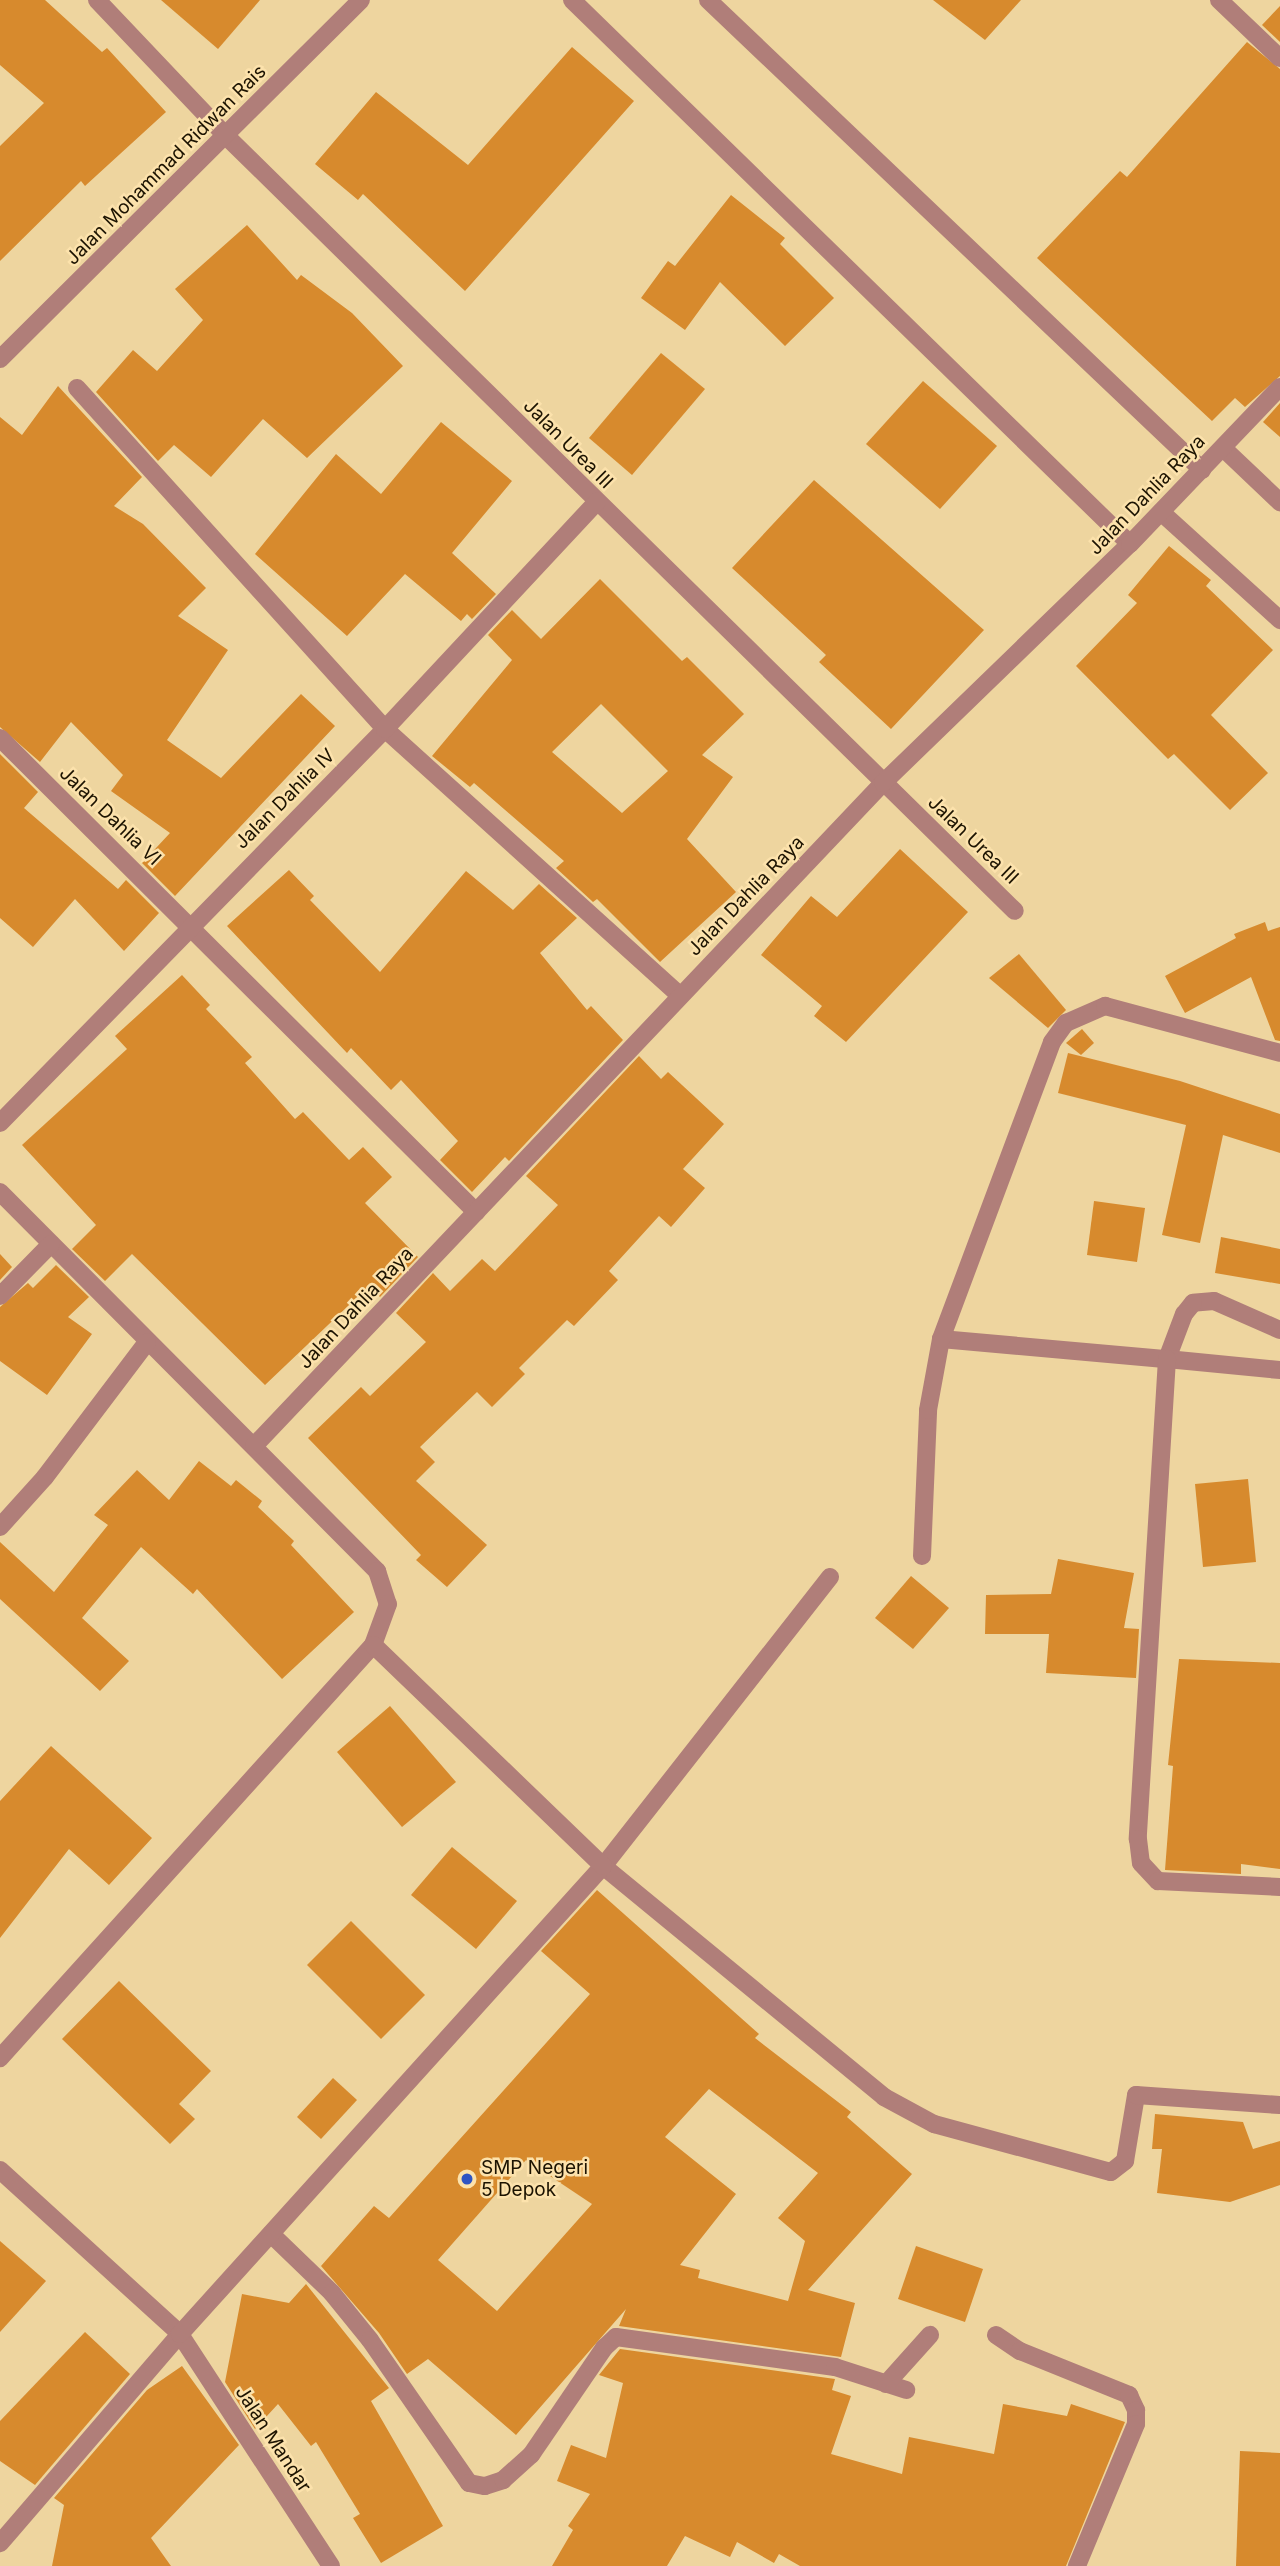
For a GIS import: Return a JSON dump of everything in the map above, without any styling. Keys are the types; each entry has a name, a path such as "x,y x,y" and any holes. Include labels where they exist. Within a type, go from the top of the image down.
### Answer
{"street":[{"name":"Jalan Urea III","path":"97,0 225,135 1015,911"},
{"name":"Jalan Mohammad Ridwan Rais","path":"0,359 361,0"},
{"path":"572,0 1130,544"},
{"path":"708,0 1202,470"},
{"path":"1219,0 1280,58"},
{"name":"Jalan Dahlia Raya","path":"254,1446 883,783 1130,544 1280,387"},
{"path":"77,388 385,729 679,995"},
{"path":"1223,447 1280,502"},
{"name":"Jalan Dahlia IV","path":"0,1123 190,924 385,729 597,502"},
{"path":"1161,512 1280,620"},
{"name":"Jalan Dahlia VI","path":"0,738 190,924 476,1212"},
{"path":"922,1556 928,1409 941,1339 1052,1042 1066,1023 1105,1006 1280,1052"},
{"path":"0,1192 377,1571 388,1604 373,1645 0,2058"},
{"path":"0,1296 51,1244"},
{"path":"1280,1330 1214,1301 1193,1303 1184,1314 1167,1359 1138,1839 1141,1863 1158,1881 1280,1887"},
{"path":"941,1339 1280,1370"},
{"path":"0,1527 45,1477 147,1342"},
{"path":"0,2543 180,2334 603,1866 830,1577"},
{"path":"373,1645 603,1866 884,2097 934,2124 1111,2172 1125,2161 1136,2095 1280,2105"},
{"name":"Jalan Mandar","path":"0,2170 180,2334 331,2566"},
{"path":"271,2234 332,2293 370,2340 456,2470 469,2483 485,2486 503,2480 531,2455 604,2348 616,2337 835,2367 906,2390"},
{"path":"886,2384 930,2335"},
{"path":"996,2335 1020,2351 1129,2395 1136,2410 1136,2424 1077,2566"}],"building":[{"path":"0,0 45,0 102,52 107,48 166,112 85,186 81,181 0,261 0,146 44,103 0,65"},
{"path":"161,0 260,0 218,49"},
{"path":"933,0 1021,0 985,40"},
{"path":"1280,6 1280,42 1262,25"},
{"path":"1247,42 1280,69 1280,376 1245,407 1235,398 1212,421 1037,258 1120,171 1127,177"},
{"path":"572,47 634,101 465,291 363,194 358,200 315,164 376,92 468,165"},
{"path":"731,195 785,238 780,244 834,298 785,346 720,282 685,330 641,298 668,261 675,266"},
{"path":"247,225 297,280 301,275 352,313 403,366 307,458 263,419 211,477 174,445 158,461 96,392 133,350 157,371 203,320 175,289"},
{"path":"661,353 705,389 632,475 589,438"},
{"path":"923,381 997,446 940,509 866,444"},
{"path":"58,386 142,477 114,506 143,524 206,588 178,616 228,650 167,740 221,778 301,694 335,726 175,896 142,863 170,833 111,791 123,775 71,722 40,762 0,727 0,417 22,435"},
{"path":"1280,403 1280,437 1263,422"},
{"path":"441,422 512,481 452,553 496,594 472,619 467,614 461,621 405,574 347,636 255,554 336,454 381,494"},
{"path":"814,480 984,630 891,729 819,662 826,655 732,568"},
{"path":"1169,546 1211,580 1206,586 1273,650 1211,715 1268,773 1230,810 1174,754 1168,759 1076,666 1137,603 1128,595"},
{"path":"600,579 682,661 687,657 744,714 702,755 733,777 687,839 736,892 660,962 597,899 593,902 556,868 564,861 474,783 470,787 432,756 512,660 488,635 512,610 541,639","holes":["601,704 668,771 622,813 552,752"]},
{"path":"0,754 38,792 24,808 118,889 126,880 159,913 124,951 75,899 33,947 0,918"},
{"path":"900,849 968,912 846,1042 814,1016 822,1006 761,955 811,896 837,917"},
{"path":"289,870 314,896 310,900 380,972 466,871 513,910 539,884 577,918 540,953 587,1010 591,1006 623,1040 509,1161 505,1157 472,1192 440,1160 458,1141 401,1080 391,1090 351,1048 347,1053 227,926"},
{"path":"1265,922 1268,931 1280,927 1280,1041 1275,1040 1251,977 1185,1013 1165,976 1236,938 1234,934"},
{"path":"1019,954 1066,1010 1048,1028 989,978"},
{"path":"182,975 210,1005 206,1009 252,1057 245,1063 295,1119 303,1112 349,1160 363,1147 392,1177 365,1203 418,1257 380,1297 369,1286 265,1385 132,1254 105,1281 72,1249 96,1225 22,1145 127,1049 115,1036"},
{"path":"1082,1029 1094,1043 1081,1055 1066,1043"},
{"path":"1068,1053 1180,1081 1280,1114 1280,1153 1223,1135 1200,1243 1162,1235 1186,1125 1058,1093"},
{"path":"639,1056 661,1079 668,1072 724,1124 683,1169 705,1188 671,1227 659,1216 609,1271 618,1280 574,1326 567,1320 519,1368 525,1374 492,1407 477,1392 420,1447 435,1462 416,1481 487,1545 447,1587 416,1560 421,1555 308,1438 361,1387 370,1396 426,1342 396,1313 433,1273 450,1291 482,1259 495,1271 558,1205 526,1176"},
{"path":"1094,1201 1145,1208 1137,1262 1087,1255"},
{"path":"1221,1237 1280,1249 1280,1284 1215,1273"},
{"path":"0,1254 12,1267 0,1280"},
{"path":"56,1265 89,1297 68,1317 92,1334 47,1395 0,1361 0,1307 28,1283 33,1288"},
{"path":"199,1461 231,1486 236,1480 262,1501 258,1507 294,1541 291,1545 354,1612 282,1679 197,1589 193,1594 141,1547 82,1618 129,1661 100,1691 0,1599 0,1542 54,1592 108,1525 94,1515 137,1470 169,1500"},
{"path":"1248,1479 1256,1562 1203,1567 1195,1484"},
{"path":"1058,1559 1134,1573 1124,1628 1139,1629 1136,1678 1046,1673 1049,1634 985,1634 986,1595 1051,1594"},
{"path":"911,1576 949,1608 913,1649 875,1618"},
{"path":"1179,1659 1280,1663 1280,1869 1241,1864 1241,1874 1165,1870 1173,1766 1168,1765"},
{"path":"390,1706 456,1782 402,1827 337,1752"},
{"path":"51,1746 152,1838 109,1885 69,1849 0,1938 0,1801"},
{"path":"452,1847 517,1901 476,1949 411,1895"},
{"path":"597,1890 759,2034 755,2038 851,2112 847,2117 912,2174 808,2290 855,2303 841,2357 619,2326 626,2309 516,2435 428,2359 407,2374 379,2333 321,2266 374,2206 389,2218 590,1994 541,1951","holes":["709,2089 818,2173 778,2218 805,2241 788,2301 698,2278 700,2270 680,2265 736,2194 665,2137","526,2160 592,2204 497,2311 438,2260"]},
{"path":"351,1921 425,1995 381,2039 307,1965"},
{"path":"119,1981 211,2071 179,2104 195,2119 170,2144 62,2039"},
{"path":"333,2078 357,2100 321,2139 297,2117"},
{"path":"1155,2114 1243,2122 1253,2149 1280,2141 1280,2185 1230,2202 1157,2193 1162,2149 1152,2149"},
{"path":"0,2241 46,2281 0,2332"},
{"path":"916,2246 983,2269 965,2322 898,2299"},
{"path":"306,2284 389,2388 371,2401 443,2526 381,2563 353,2518 360,2514 316,2442 311,2446 278,2404 255,2429 225,2382 242,2294 289,2303"},
{"path":"85,2332 130,2374 35,2485 0,2461 0,2421"},
{"path":"620,2349 835,2379 832,2390 851,2396 831,2454 902,2474 909,2437 994,2454 1003,2404 1067,2416 1071,2404 1125,2422 1066,2566 800,2566 779,2554 774,2563 737,2542 730,2557 685,2536 667,2566 552,2566 573,2530 568,2526 590,2494 557,2481 571,2445 606,2458 623,2383 599,2375"},
{"path":"182,2366 239,2445 151,2538 171,2566 52,2566 64,2505 54,2498 147,2390"},
{"path":"1240,2451 1280,2453 1280,2566 1236,2566"}],"place":[{"name":"SMP Negeri 5 Depok","path":"467,2179"}]}
